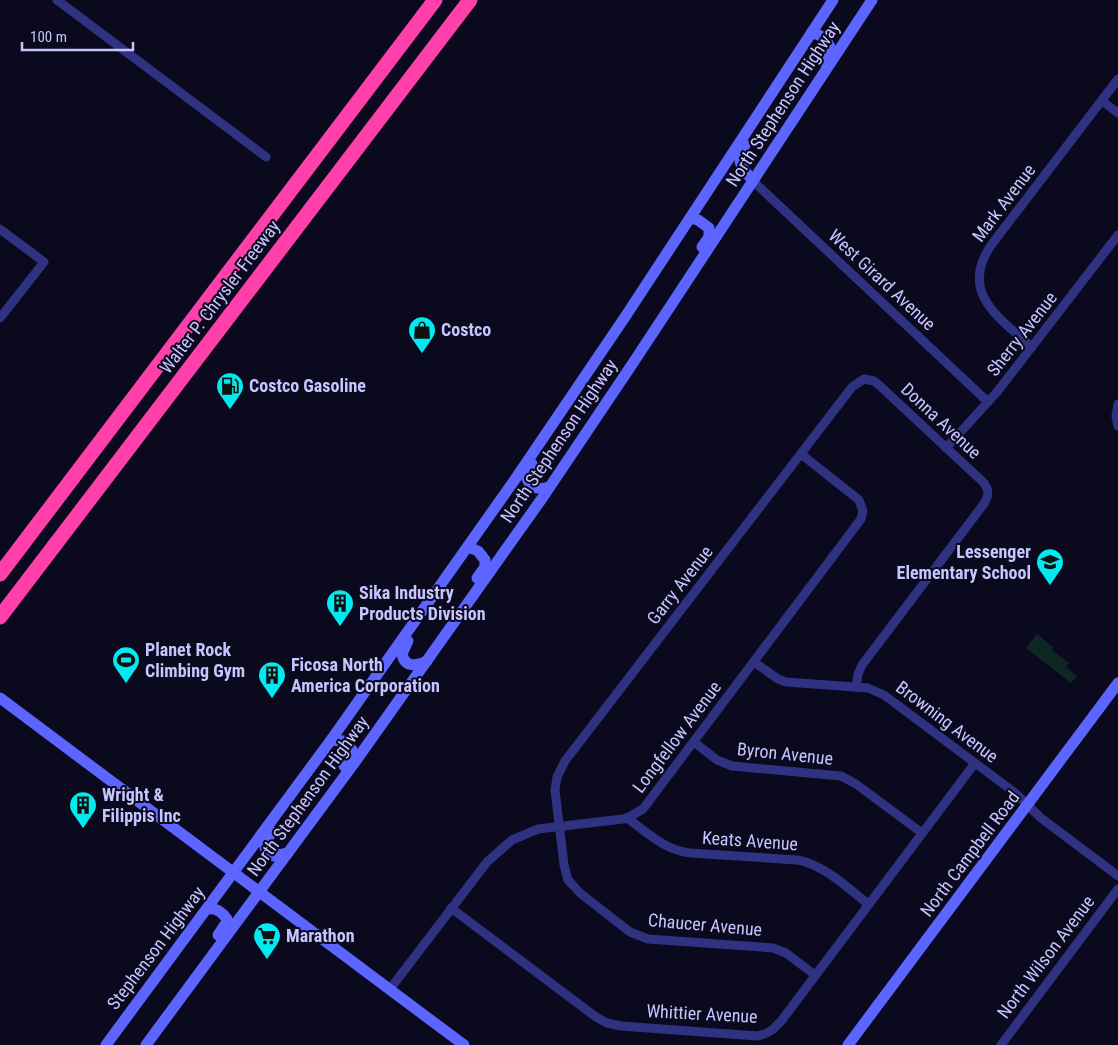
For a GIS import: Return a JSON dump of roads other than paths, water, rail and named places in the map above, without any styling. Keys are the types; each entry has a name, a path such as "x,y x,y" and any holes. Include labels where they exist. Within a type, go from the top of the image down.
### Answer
{"highway":[{"name":"Walter P. Chrysler Freeway","path":"0,574 435,0"},
{"name":"Walter P. Chrysler Freeway","path":"0,617 470,0"}],"main road":[{"name":"North Stephenson Highway","path":"234,872 331,740 468,547 574,392 833,0"},
{"name":"North Stephenson Highway","path":"260,891 427,662 549,487 872,0"},
{"path":"778,143 785,120 829,52 828,42 812,32"},
{"path":"753,181 743,168 739,154 780,91 785,72"},
{"path":"656,328 664,305 709,237 709,228 704,223 690,218"},
{"path":"549,487 539,490 533,487 528,482 527,472 568,412 574,392"},
{"path":"468,547 481,554 486,564 469,589 471,600"},
{"path":"418,616 414,632 403,650 402,657 412,666 427,662"},
{"name":"North Campbell Road","path":"848,1045 1118,683"},
{"path":"0,698 464,1045"},
{"path":"305,829 308,816 352,754 352,750 347,744 338,739 331,740"},
{"path":"288,853 274,856 266,850 264,844 306,785 318,758"},
{"name":"Stephenson Highway","path":"106,1045 234,872"},
{"path":"146,1045 260,891"},
{"path":"172,1010 176,992 226,924 227,918 219,910 214,908 207,909"},
{"path":"113,1045 144,1002 154,980"}],"street":[{"path":"57,0 266,157"},
{"name":"Mark Avenue","path":"1032,347 987,305 981,293 979,280 980,265 992,244 1118,79"},
{"path":"1102,101 1118,113"},
{"name":"West Girard Avenue","path":"753,181 988,402"},
{"path":"0,229 44,262 0,318"},
{"name":"Sherry Avenue","path":"946,448 988,402 1118,235"},
{"name":"Donna Avenue","path":"856,687 862,665 983,505 988,494 986,485 879,385 874,381 864,379"},
{"name":"Garry Avenue","path":"559,826 555,790 557,778 565,761 852,387 864,379"},
{"path":"1118,404 1116,416 1118,426"},
{"name":"Longfellow Avenue","path":"390,989 486,862 502,847 523,834 538,829 627,818 643,809 848,537 862,515 862,507 859,500 801,454"},
{"name":"Browning Avenue","path":"754,662 778,679 786,682 856,687 875,690 884,695 1014,792 1041,818 1118,876"},
{"name":"Byron Avenue","path":"694,742 718,760 732,766 829,774 847,778 922,833"},
{"name":"Whittier Avenue","path":"451,908 596,1017 614,1025 763,1035 776,1027 975,763"},
{"name":"Keats Avenue","path":"627,818 664,846 674,850 797,860 810,863 820,868 868,904"},
{"name":"Chaucer Avenue","path":"559,826 565,871 572,885 586,898 637,936 648,939 773,948 786,953 815,975"},
{"name":"North Wilson Avenue","path":"1001,1045 1118,889"}],"place":[{"name":"Costco","path":"422,354"},
{"name":"Costco Gasoline","path":"230,410"},
{"name":"Lessenger Elementary School","path":"1050,586"},
{"name":"Sika Industry Products Division","path":"340,627"},
{"name":"Planet Rock Climbing Gym","path":"126,684"},
{"name":"Ficosa North America Corporation","path":"272,699"},
{"name":"Wright & Filippis Inc","path":"83,829"},
{"name":"Marathon","path":"267,960"}]}
